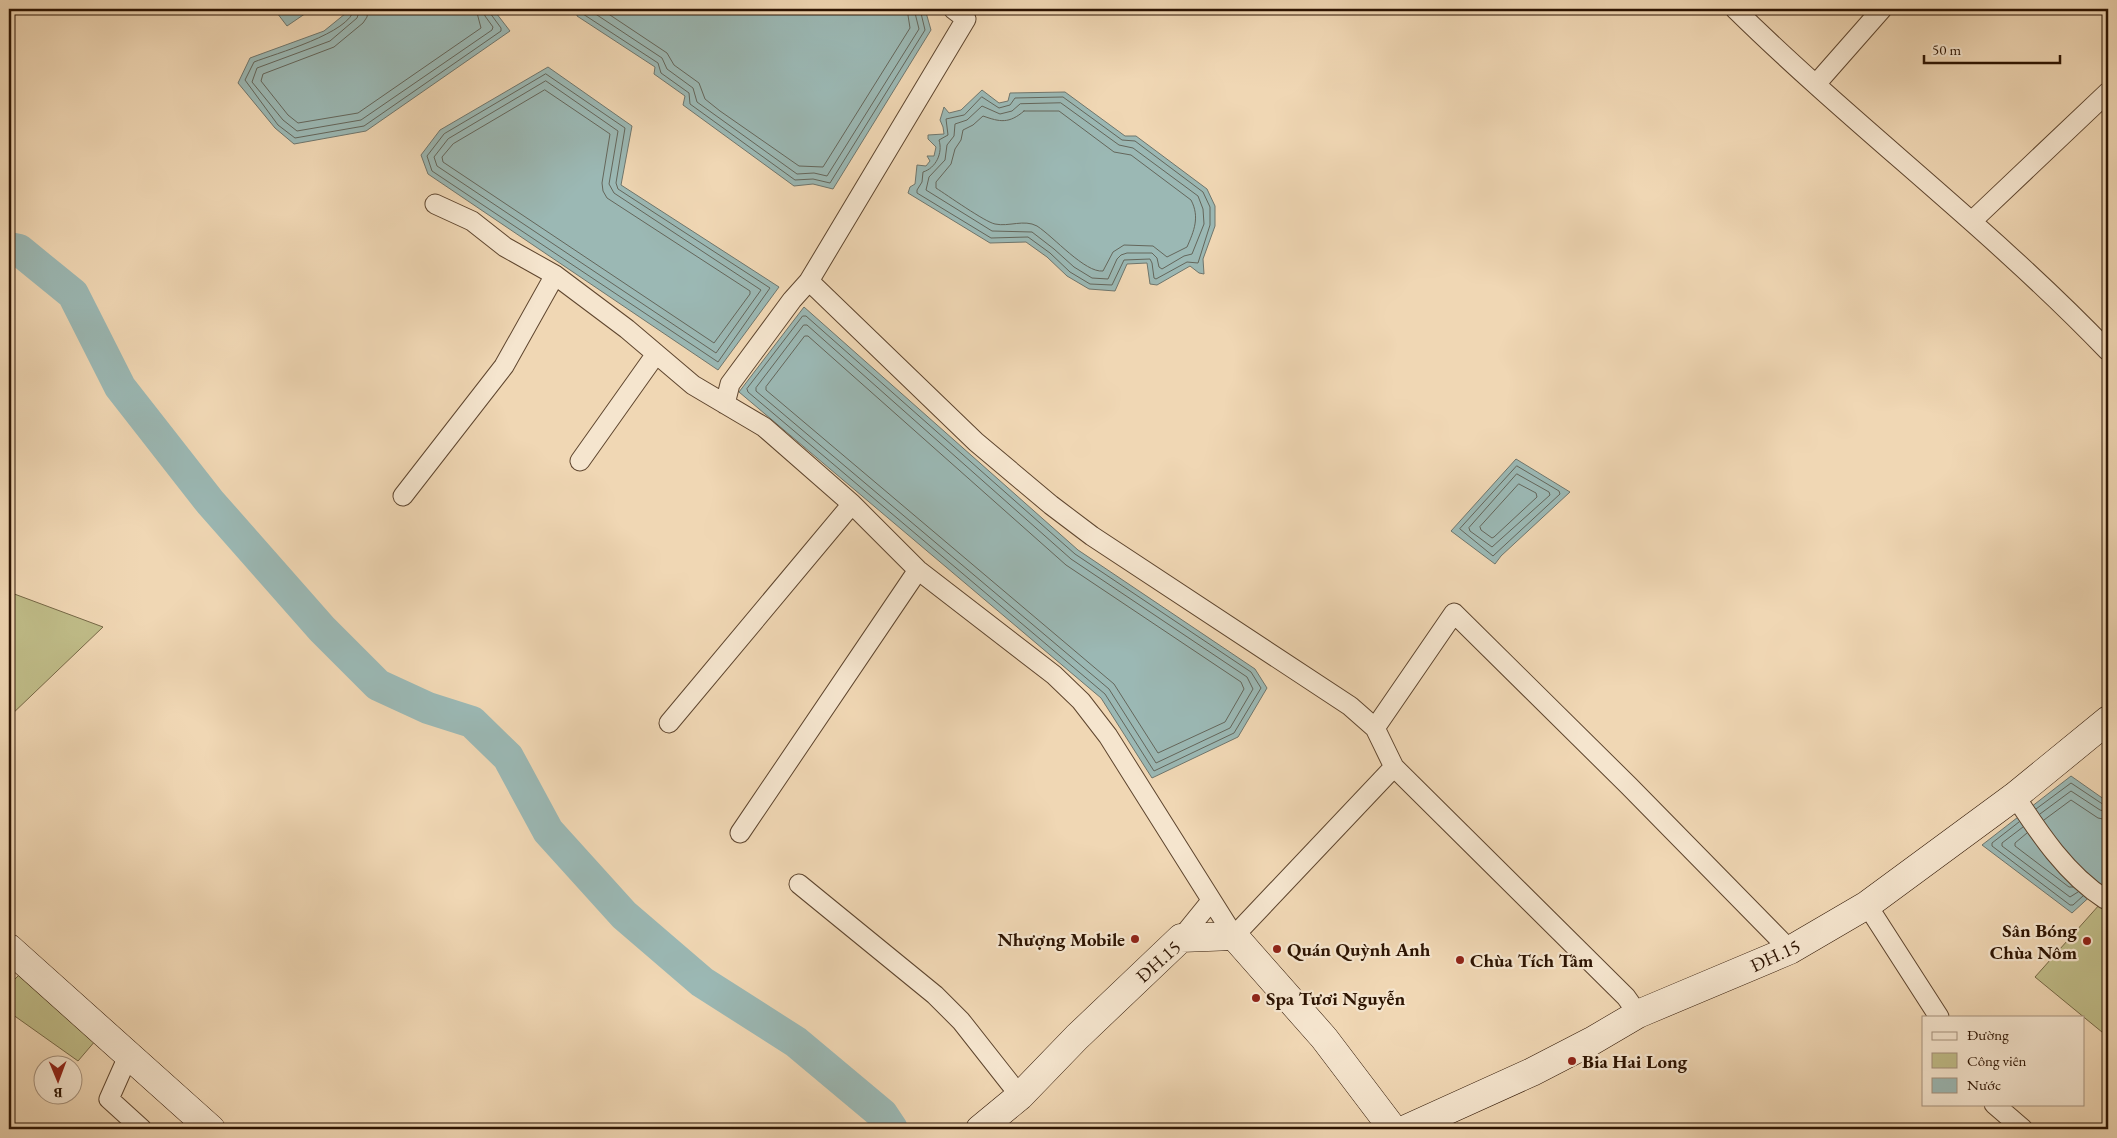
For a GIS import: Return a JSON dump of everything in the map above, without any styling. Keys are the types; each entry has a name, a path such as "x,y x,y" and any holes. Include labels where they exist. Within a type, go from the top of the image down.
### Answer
{"main road":[{"name":"ĐH.15","path":"1406,1129 1532,1072 1592,1041 1638,1014 1790,950 1868,905 2018,800 2108,720"},
{"name":"ĐH.15","path":"980,1129 1020,1096 1077,1037 1181,938 1234,936"},
{"path":"1234,936 1324,1038 1394,1129"},
{"path":"9,948 212,1129"}],"street":[{"path":"725,404 730,384 792,300 809,281 966,20 953,9"},
{"path":"1735,9 1774,47 1972,220 2108,351"},
{"path":"1816,84 1882,9"},
{"path":"1972,220 2108,92"},
{"path":"435,204 472,221 506,247 555,274 628,329 693,385 764,427 852,504 918,570 1054,675 1081,700 1108,736 1234,936 1394,767"},
{"path":"404,496 504,366 555,274"},
{"path":"809,281 976,442 1051,505 1092,536 1329,691 1375,728 1394,767 1626,997 1638,1014"},
{"path":"580,461 656,354"},
{"path":"669,723 852,504"},
{"path":"740,833 918,570"},
{"path":"1375,728 1454,613 1629,786 1790,950"},
{"path":"2018,800 2049,844 2088,888 2105,898"},
{"path":"799,884 935,995 960,1021 1020,1096"},
{"path":"1181,938 1211,900"},
{"path":"1868,905 1938,1016"},
{"path":"129,1054 109,1098 142,1129"},
{"path":"1996,1106 2023,1129"}],"green space":[{"path":"9,592 103,627 9,717"},
{"name":"Sân Bóng Chùa Nôm","path":"2108,895 2108,1037 2035,977"},
{"path":"20,974 96,1040 82,1056 71,1056 9,1012 9,985"}],"water":[{"path":"274,9 312,9 287,26"},
{"path":"351,9 493,9 510,31 366,131 294,144 275,128 238,83 250,58 324,31"},
{"path":"577,9 925,9 931,30 833,189 813,184 794,186 683,105 685,96 654,74 655,67 577,16"},
{"path":"548,67 632,126 621,185 779,287 718,370 428,174 421,155 440,130"},
{"path":"982,90 999,103 1008,101 1010,93 1065,92 1125,136 1136,136 1207,189 1215,206 1215,226 1203,259 1204,274 1199,273 1190,266 1157,285 1150,284 1147,263 1127,264 1115,291 1089,289 1067,276 1047,257 1026,242 990,243 908,193 910,187 915,184 917,165 926,166 930,161 927,156 934,156 936,147 928,139 928,135 944,134 940,120 944,107 949,113 961,110"},
{"path":"804,307 1078,550 1255,669 1267,688 1238,737 1152,778 1101,698 739,392"},
{"path":"1516,459 1570,492 1501,556 1495,564 1451,531"},
{"path":"2071,776 2108,802 2108,880 2072,913 1982,845"}],"waterway":[{"path":"9,248 19,250 73,294 120,387 210,502 322,629 378,685 428,708 472,722 508,757 548,831 624,915 702,982 796,1042 882,1114 892,1129"}],"place":[{"name":"Nhượng Mobile","path":"1135,939"},
{"name":"Sân Bóng Chùa Nôm","path":"2087,941"},
{"name":"Quán Quỳnh Anh","path":"1277,949"},
{"name":"Chùa Tích Tâm","path":"1460,960"},
{"name":"Spa Tươi Nguyễn","path":"1256,998"},
{"name":"Bia Hai Long","path":"1572,1061"}]}
